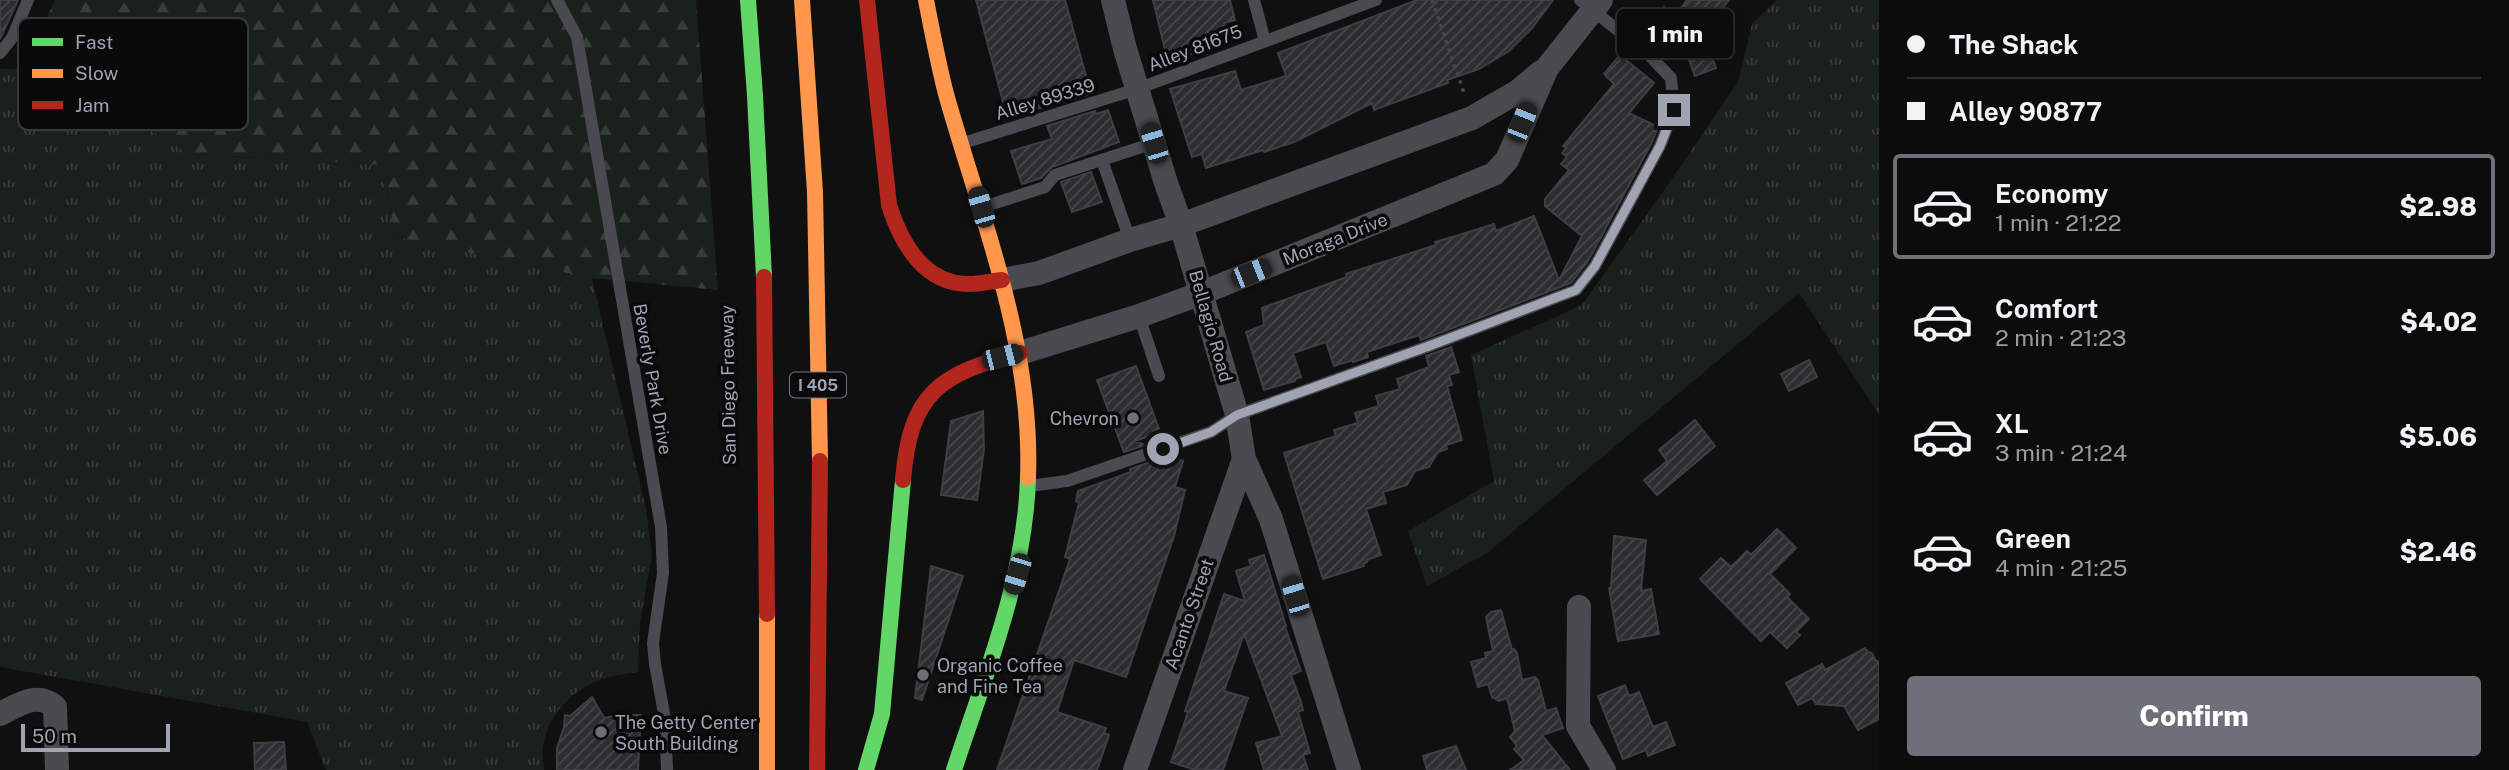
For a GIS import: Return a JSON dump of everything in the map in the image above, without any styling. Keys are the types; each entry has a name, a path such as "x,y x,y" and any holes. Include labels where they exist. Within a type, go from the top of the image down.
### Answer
{"main road":[{"path":"748,0 757,115 766,308 767,770"},
{"name":"I 405","path":"802,0 812,143 818,318 817,770"},
{"path":"867,0 889,205 895,227 905,247 937,276 966,284 1002,280"},
{"path":"926,0 949,103 1002,280 1020,353 1029,428 1029,486 1023,546 1017,574 954,770"},
{"path":"866,770 882,714 905,454 912,423 928,397 952,376 985,362 1020,353"}],"street":[{"name":"Bellagio Road","path":"1113,0 1137,89 1202,293 1237,415 1244,459 1271,519 1349,770"},
{"name":"Moraga Drive","path":"1020,353 1139,316 1202,293 1494,174 1507,160 1547,68 1591,4"},
{"name":"Moraga Drive","path":"1002,280 1039,273 1130,240 1181,225 1478,116 1517,92 1547,68"},
{"path":"1478,116 1498,119 1510,131 1514,142"},
{"name":"Acanto Street","path":"1135,770 1244,459"},
{"path":"1579,607 1578,726 1604,770"},
{"path":"0,714 34,699 43,699 55,706 57,770"}],"lane":[{"path":"20,18 28,0"},
{"name":"Beverly Park Drive","path":"557,0 577,37 661,527 663,573 653,643 665,719 667,770"},
{"path":"1254,0 1265,41"},
{"name":"Alley 81675","path":"1137,89 1376,0"},
{"path":"1029,486 1067,481 1211,432 1237,415 1576,290 1595,266 1660,146 1674,110 1671,78 1591,4"},
{"path":"0,53 12,38 18,24"},
{"name":"Alley 89339","path":"962,143 1137,89"},
{"path":"981,207 1045,187 1055,175 1154,143"},
{"path":"1102,160 1130,240"},
{"path":"1139,316 1159,376"}],"path":[{"path":"1432,0 1478,116"}],"green space":[{"path":"55,0 696,0 718,290 592,278 395,237 383,165 190,154 150,130 248,130 248,18 47,18"},
{"path":"1777,0 1879,0 1879,414 1799,293 1487,553 1427,586 1408,531 1494,481 1471,355 1582,305 1738,82 1752,24"},
{"path":"18,68 18,130 150,130 190,154 383,165 395,237 592,278 646,509 652,555 640,623 638,672 600,680 575,694 564,704 548,727 544,741 544,770 326,770 307,722 0,667 0,69"}],"building":[{"path":"0,0 18,0 0,39"},
{"path":"976,0 1065,0 1091,94 1007,117"},
{"path":"1153,0 1230,0 1235,20 1224,23 1229,41 1168,62"},
{"path":"1417,0 1553,0 1532,28 1509,51 1479,69 1447,80 1448,83 1374,110 1372,103 1294,142 1264,152 1263,150 1206,168 1202,154 1192,157 1170,89 1235,71 1241,90 1286,76 1278,53"},
{"path":"1687,0 1729,0 1703,33 1716,68 1695,76 1684,47 1665,32 1660,38 1647,28 1664,7 1675,16"},
{"path":"1620,55 1654,83 1629,113 1658,127 1588,261 1571,283 1421,340 1419,335 1367,352 1368,357 1353,362 1334,366 1326,342 1293,353 1301,377 1264,390 1246,332 1264,325 1262,308 1347,277 1346,274 1436,245 1435,242 1494,224 1496,231 1534,216 1559,280 1582,236 1545,206 1545,199 1569,170 1561,164 1567,157 1562,153 1566,148 1563,146 1614,84 1604,74"},
{"path":"1108,110 1119,142 1052,167 1041,178 1022,184 1011,151 1052,139 1047,126 1095,111 1096,114"},
{"path":"1091,172 1102,202 1072,212 1061,182"},
{"path":"1451,347 1459,372 1449,375 1452,385 1447,386 1462,440 1446,445 1447,449 1438,452 1429,467 1415,471 1407,485 1383,492 1386,503 1366,509 1381,555 1367,560 1364,566 1323,579 1284,453 1336,436 1334,430 1358,423 1355,413 1379,406 1376,396 1400,389 1397,379 1429,367 1426,356"},
{"path":"1809,360 1817,377 1789,391 1781,374"},
{"name":"Chevron","path":"1136,366 1160,432 1135,441 1145,445 1124,452 1097,380"},
{"path":"983,411 984,449 977,500 941,495 951,421"},
{"path":"1695,420 1715,446 1657,495 1644,480 1667,461 1659,450"},
{"path":"1169,455 1183,461 1175,487 1185,490 1174,536 1126,677 1074,660 1057,712 1106,728 1104,733 1109,735 1097,770 997,770 1070,559 1065,557 1079,503 1076,501 1078,491"},
{"path":"1777,529 1796,548 1770,574 1790,594 1787,597 1809,619 1796,632 1800,635 1787,648 1770,632 1761,641 1700,579 1721,558 1731,567 1747,551 1751,555"},
{"path":"1614,536 1646,540 1641,591 1651,589 1659,634 1618,641 1609,588"},
{"path":"1264,555 1301,671 1291,675 1303,710 1298,712 1310,753 1303,755 1308,770 1264,770 1256,743 1282,736 1244,634 1224,691 1248,698 1223,770 1195,770 1171,762 1224,594 1245,601 1236,571 1251,566 1249,560"},
{"path":"931,566 963,576 922,700 915,698"},
{"path":"1501,610 1512,650 1517,653 1522,680 1535,677 1538,680 1546,711 1556,708 1563,728 1542,735 1570,770 1510,770 1524,760 1514,749 1517,746 1510,737 1515,731 1507,698 1499,701 1492,697 1488,684 1478,687 1471,662 1486,658 1485,653 1493,651 1486,617 1491,612"},
{"path":"1865,648 1879,662 1879,719 1858,730 1844,706 1816,704 1812,698 1798,705 1786,683 1822,664 1825,670"},
{"path":"1625,685 1629,696 1639,692 1653,727 1666,722 1675,745 1648,756 1646,750 1623,759 1598,696"},
{"name":"The Getty Center South Building","path":"592,697 604,718 641,715 638,770 557,770 557,748 565,715 570,716"},
{"path":"284,742 286,770 255,770 254,743"},
{"path":"1456,746 1466,770 1427,770 1423,756"}],"traffic: fast":[{"path":"748,0 764,277"},
{"path":"954,770 1011,590 1020,553 1028,478"},
{"path":"866,770 882,714 903,480"}],"traffic: slow":[{"path":"802,0 815,192 820,461"},
{"path":"926,0 946,94 989,236 1014,331 1027,428 1028,478"},
{"path":"767,614 767,770"}],"traffic: jam":[{"path":"867,0 889,205 900,233 917,259 939,277 969,284 1002,280"},
{"path":"764,277 767,614"},
{"path":"903,480 913,426 922,407 934,392 949,379 969,369 1020,353"},
{"path":"817,770 820,461"}],"place":[{"name":"Chevron","path":"1133,418"},
{"name":"Organic Coffee and Fine Tea","path":"923,675"},
{"name":"The Getty Center South Building","path":"601,732"}],"route":[{"path":"1163,449 1211,432 1237,415 1576,290 1595,266 1660,146 1674,110"}]}
